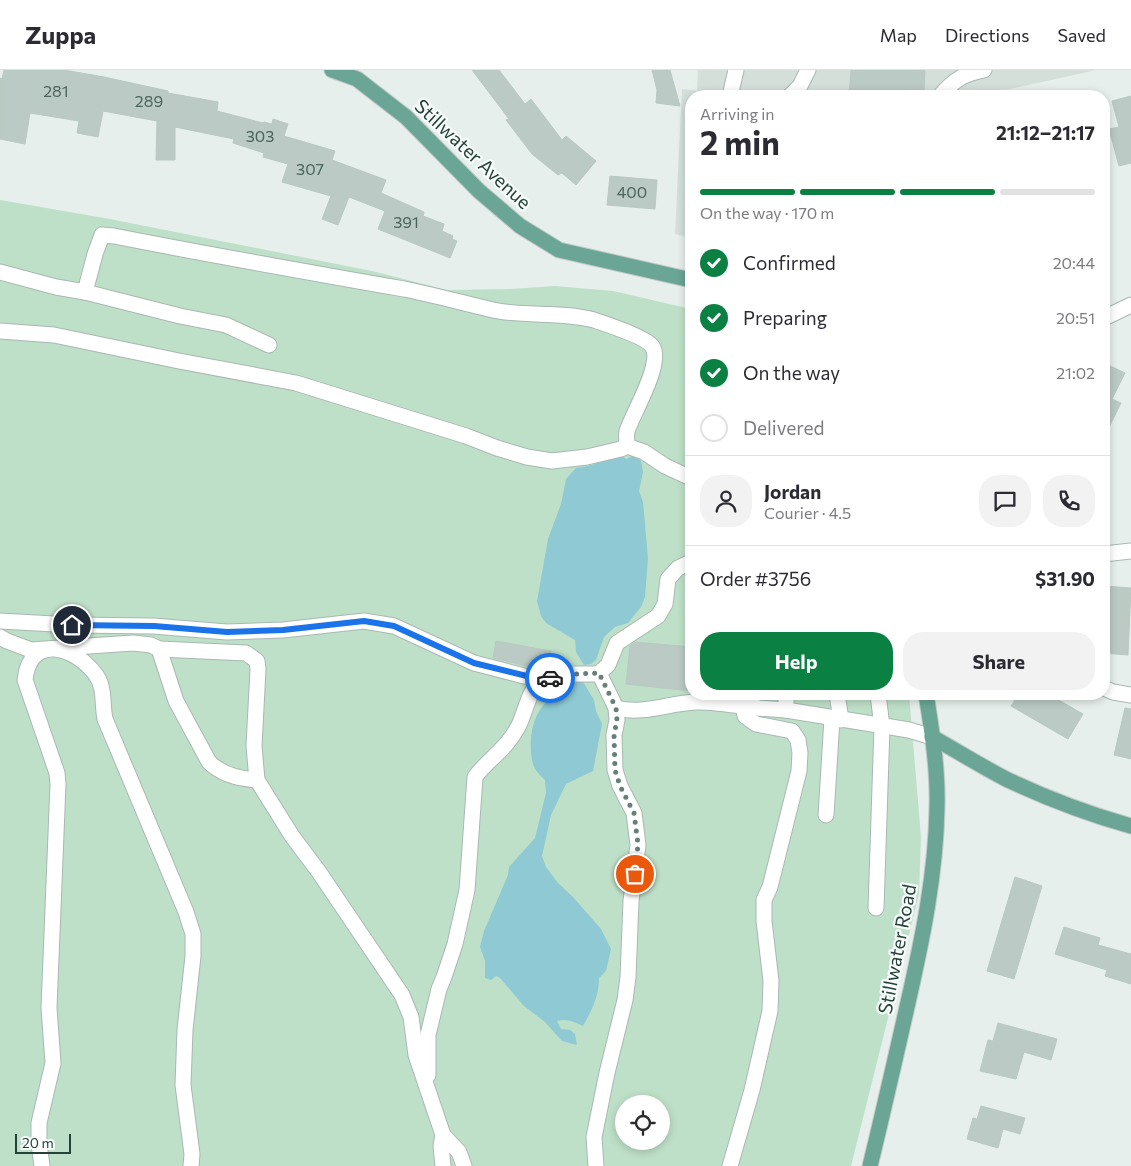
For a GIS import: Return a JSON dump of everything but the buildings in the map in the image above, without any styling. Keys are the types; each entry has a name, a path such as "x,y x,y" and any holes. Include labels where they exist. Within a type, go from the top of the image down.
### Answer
{"main road":[{"name":"Stillwater Avenue","path":"332,70 357,74 406,117 479,191 520,226 560,250 685,279"},
{"path":"927,700 932,737 1030,790 1070,807 1131,826"},
{"name":"Stillwater Road","path":"870,1166 920,950 935,857 937,807 932,737"}],"street":[{"path":"731,90 736,70"},
{"path":"796,90 808,70"},
{"path":"945,90 952,82 973,72 984,70"},
{"path":"85,292 102,235 405,290 494,310 576,316 595,321 645,340 653,347 655,354 651,375 626,432 628,446"},
{"path":"0,272 56,287 226,325 269,345"},
{"path":"1110,315 1131,306"},
{"path":"0,331 54,335 296,383 533,458 552,461 570,460 628,446 644,452 665,466 685,475"},
{"path":"1110,553 1131,551"},
{"path":"434,1108 427,1070 428,1035 439,989 455,944 466,890 474,778 507,745 518,727 535,685 543,680 560,676 599,673 608,665 617,643 658,616 665,604 668,579 678,568 685,565"},
{"path":"0,621 64,625 154,626 227,632 283,630 364,621 394,626 474,663 543,680"},
{"path":"0,637 7,642 31,650 52,647 133,643 151,645 158,649 246,654 257,661 254,746 257,780 292,836 319,872 402,995 409,1009 416,1055 443,1135 459,1152 464,1166"},
{"path":"42,1166 39,1123 54,1062 49,1008 58,784 57,774 24,680 26,666 35,655 52,647 68,651 96,675 102,688 104,719 186,912 193,934 193,956 185,1030 183,1084 192,1154 191,1166"},
{"path":"158,649 176,701 209,762 215,769 227,774 257,780"},
{"path":"596,1166 594,1136 625,1000 628,977 631,901 638,844 634,813 620,786 615,770 614,735 617,720 616,708 599,673"},
{"path":"1110,691 1131,695"},
{"path":"616,708 629,711 646,710 698,701 746,700 757,708 786,710 919,732 932,737"},
{"path":"730,1166 752,1090 770,1012 771,981 764,922 764,900 770,887 788,809 794,794 799,771 800,753 798,740 792,730 756,724 745,716 746,700"},
{"path":"786,700 786,710"},
{"path":"826,815 836,719 836,700"},
{"path":"876,908 882,727 879,700"},
{"path":"443,1135 441,1146 443,1166"}],"shaded area":[{"path":"698,70 1096,70 1006,90 697,90"},
{"path":"682,89 690,90 685,90 685,236 675,234"}],"green space":[{"path":"0,200 110,219 372,271 447,290 555,286 613,291 685,308 685,700 910,700 921,837 919,894 851,1166 0,1166"}],"water":[{"path":"633,455 641,461 643,472 639,491 643,502 648,558 645,597 641,607 628,623 615,627 604,637 596,660 591,664 584,665 576,652 575,640 546,623 541,616 537,601 548,539 561,504 566,479 576,468 620,456 627,459"},
{"path":"577,682 583,682 594,700 596,711 602,724 593,771 566,784 551,815 542,856 546,867 558,883 601,929 611,949 606,971 599,978 598,991 594,1003 583,1026 567,1020 557,1021 561,1029 570,1030 575,1034 577,1045 562,1041 545,1022 524,1006 500,978 496,976 491,980 485,978 485,961 480,947 484,931 508,875 509,867 535,838 546,793 545,780 535,769 531,757 535,719 538,712 550,699 563,689"}],"way so far":[{"path":"550,678 574,674 599,673 616,708 617,720 614,735 615,770 620,786 634,813 637,828 638,844 635,874"}],"route":[{"path":"72,625 111,624 248,632 364,621 394,626 474,663 543,680 550,678"}]}
